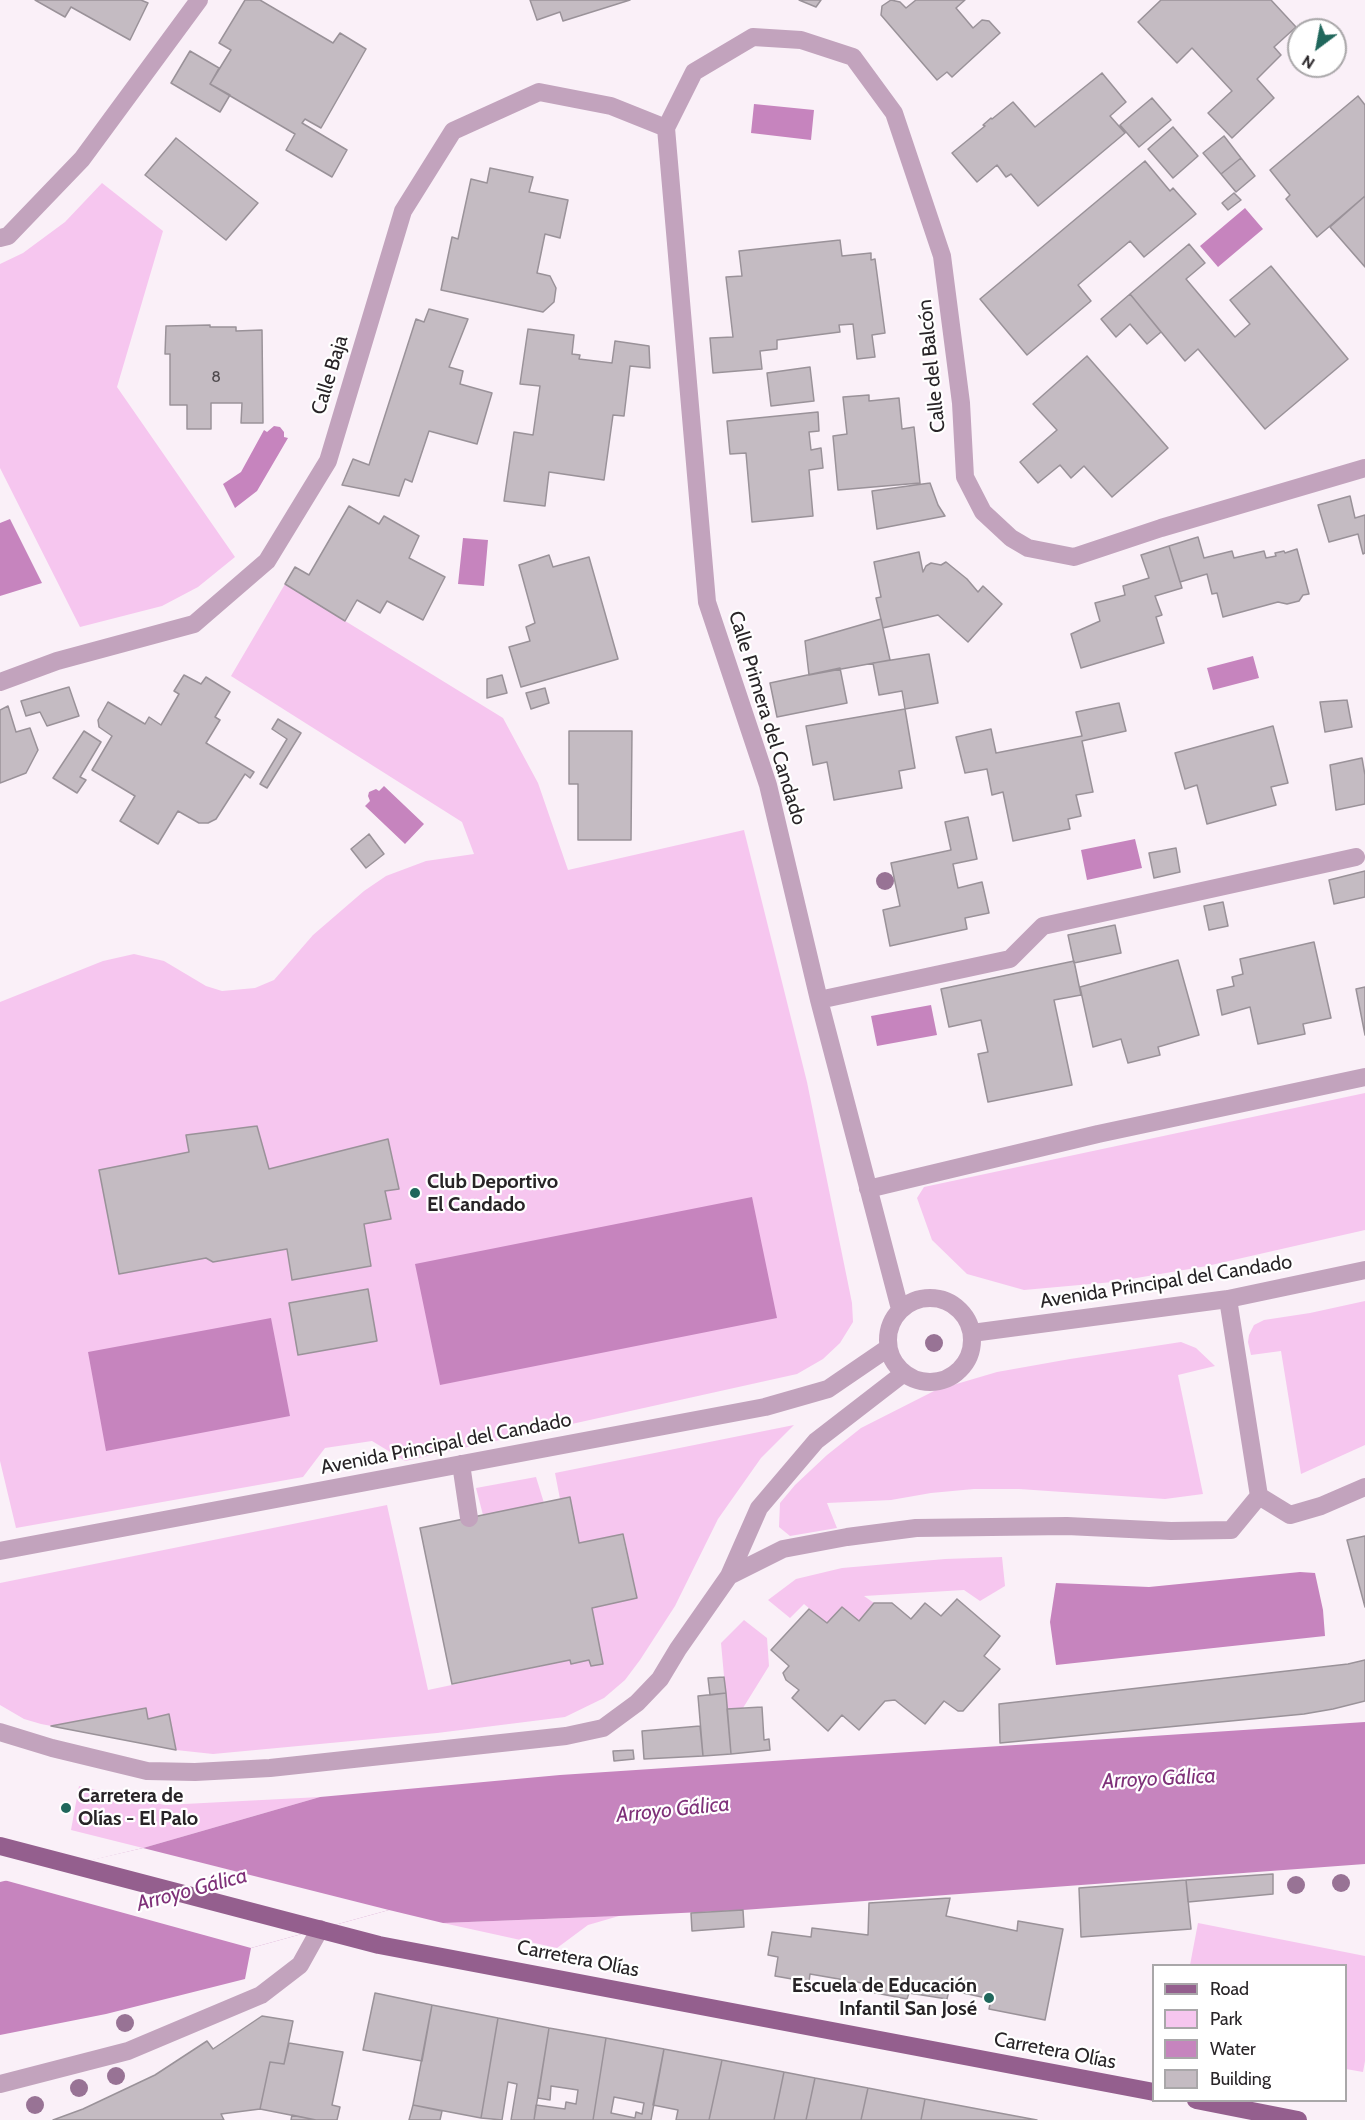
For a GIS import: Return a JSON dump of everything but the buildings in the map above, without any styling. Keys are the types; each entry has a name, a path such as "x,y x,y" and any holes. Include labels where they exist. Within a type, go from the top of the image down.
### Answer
{"main road":[{"name":"Carretera Olías","path":"0,1846 379,1945 1152,2092"},
{"path":"1206,2102 1298,2120"}],"street":[{"path":"0,238 8,236 82,159 199,0"},
{"name":"Calle del Balcón","path":"666,128 694,72 753,37 801,40 853,57 894,113 942,256 961,403 965,477 983,512 1011,538 1028,548 1074,557 1161,528 1365,468"},
{"name":"Calle Baja","path":"0,682 57,661 194,624 267,561 328,461 403,211 453,131 539,92 611,106 666,128"},
{"name":"Calle Primera del Candado","path":"666,128 707,602 768,785 819,1000 900,1309"},
{"path":"819,1000 1010,959 1043,926 1356,857"},
{"path":"868,1189 1098,1134 1365,1077"},
{"name":"Avenida Principal del Candado","path":"972,1333 1228,1299 1365,1270"},
{"path":"921,1298 943,1299 963,1312 972,1333 970,1353 960,1370 943,1381 923,1382 904,1373 888,1348 889,1326 900,1309 921,1298"},
{"path":"729,1576 783,1549 847,1537 916,1528 1067,1526 1171,1531 1231,1530 1259,1496 1228,1299"},
{"name":"Avenida Principal del Candado","path":"0,1551 792,1400 828,1389 888,1348"},
{"path":"0,1732 52,1748 147,1771 195,1772 270,1768 566,1736 603,1728 638,1703 660,1679 729,1576 759,1508 816,1442 904,1373"},
{"path":"461,1464 470,1518"},
{"path":"1259,1496 1290,1515 1321,1506 1365,1487"},
{"path":"0,2084 128,2051 261,1995 300,1965 320,1929"}],"green space":[{"path":"102,183 163,231 117,387 235,557 198,587 162,606 80,627 0,468 0,264 23,253 65,222"},
{"name":"Club Deportivo El Candado","path":"285,584 503,718 538,783 568,870 744,830 807,1082 852,1303 853,1322 840,1343 823,1359 797,1374 405,1461 372,1441 325,1448 303,1477 16,1528 0,1461 0,1002 103,961 134,954 164,961 206,986 222,991 255,988 274,980 313,935 364,891 386,876 426,861 474,854 462,822 231,676"},
{"path":"1365,1093 1365,1230 1207,1266 1113,1282 1024,1290 967,1274 932,1240 917,1198 924,1187"},
{"path":"1365,1301 1365,1445 1301,1474 1281,1351 1251,1355 1249,1335 1254,1325 1264,1320"},
{"path":"1181,1342 1196,1348 1215,1366 1178,1375 1203,1494 1165,1499 1019,1489 974,1489 891,1500 827,1503 837,1528 790,1536 779,1527 780,1503 795,1485 827,1455 861,1428 936,1390 997,1372"},
{"path":"794,1425 761,1458 718,1519 675,1606 625,1680 604,1698 565,1717 437,1733 213,1754 176,1750 41,1724 24,1719 0,1705 0,1583 387,1505 428,1690 570,1660 571,1664 589,1660 591,1666 603,1664 592,1608 637,1598 624,1535 579,1543 570,1497 560,1499 555,1473"},
{"path":"536,1477 544,1503 483,1515 476,1488"},
{"path":"1002,1557 1005,1586 980,1601 964,1590 864,1596 874,1603 859,1621 842,1607 827,1623 804,1604 790,1618 768,1600 796,1579 842,1568 945,1559"},
{"path":"744,1620 767,1638 769,1666 743,1708 727,1709 721,1643"},
{"path":"79,1786 165,1805 320,1797 143,1848 71,1830"},
{"path":"619,1916 588,1925 557,1948 443,1923"},
{"path":"1198,1923 1365,1956 1365,2061 1363,2072 1347,2069 1347,1964 1190,1964"}],"water":[{"path":"754,104 814,110 811,140 751,133"},
{"path":"1245,208 1263,229 1218,267 1200,246"},
{"path":"274,426 280,427 284,432 284,437 288,438 257,491 235,508 223,484 241,472 264,430 267,432"},
{"path":"10,519 42,583 0,596 0,523"},
{"path":"463,538 488,540 484,586 458,584"},
{"path":"1253,656 1259,678 1213,690 1207,668"},
{"path":"384,786 424,824 405,844 365,806 370,801 369,792 376,789 379,791"},
{"path":"1135,839 1142,868 1087,880 1081,850"},
{"path":"931,1005 937,1035 877,1046 871,1016"},
{"path":"752,1197 777,1318 440,1385 415,1264"},
{"path":"271,1318 290,1416 106,1451 88,1352"},
{"path":"1300,1572 1315,1573 1323,1610 1325,1636 1056,1665 1050,1622 1056,1583 1149,1587"},
{"name":"Arroyo Gálica","path":"1365,1722 1365,1864 743,1910 619,1916 443,1923 389,1910 251,1948 245,1979 106,2014 0,2035 0,1882 143,1848 320,1797 560,1775"}],"pier":[{"path":"143,1848 389,1910 251,1948 4,1880"}],"place":[{"name":"Club Deportivo El Candado","path":"415,1193"},
{"name":"Carretera de Olías - El Palo","path":"66,1808"},
{"name":"Escuela de Educación Infantil San José","path":"989,1998"}]}
